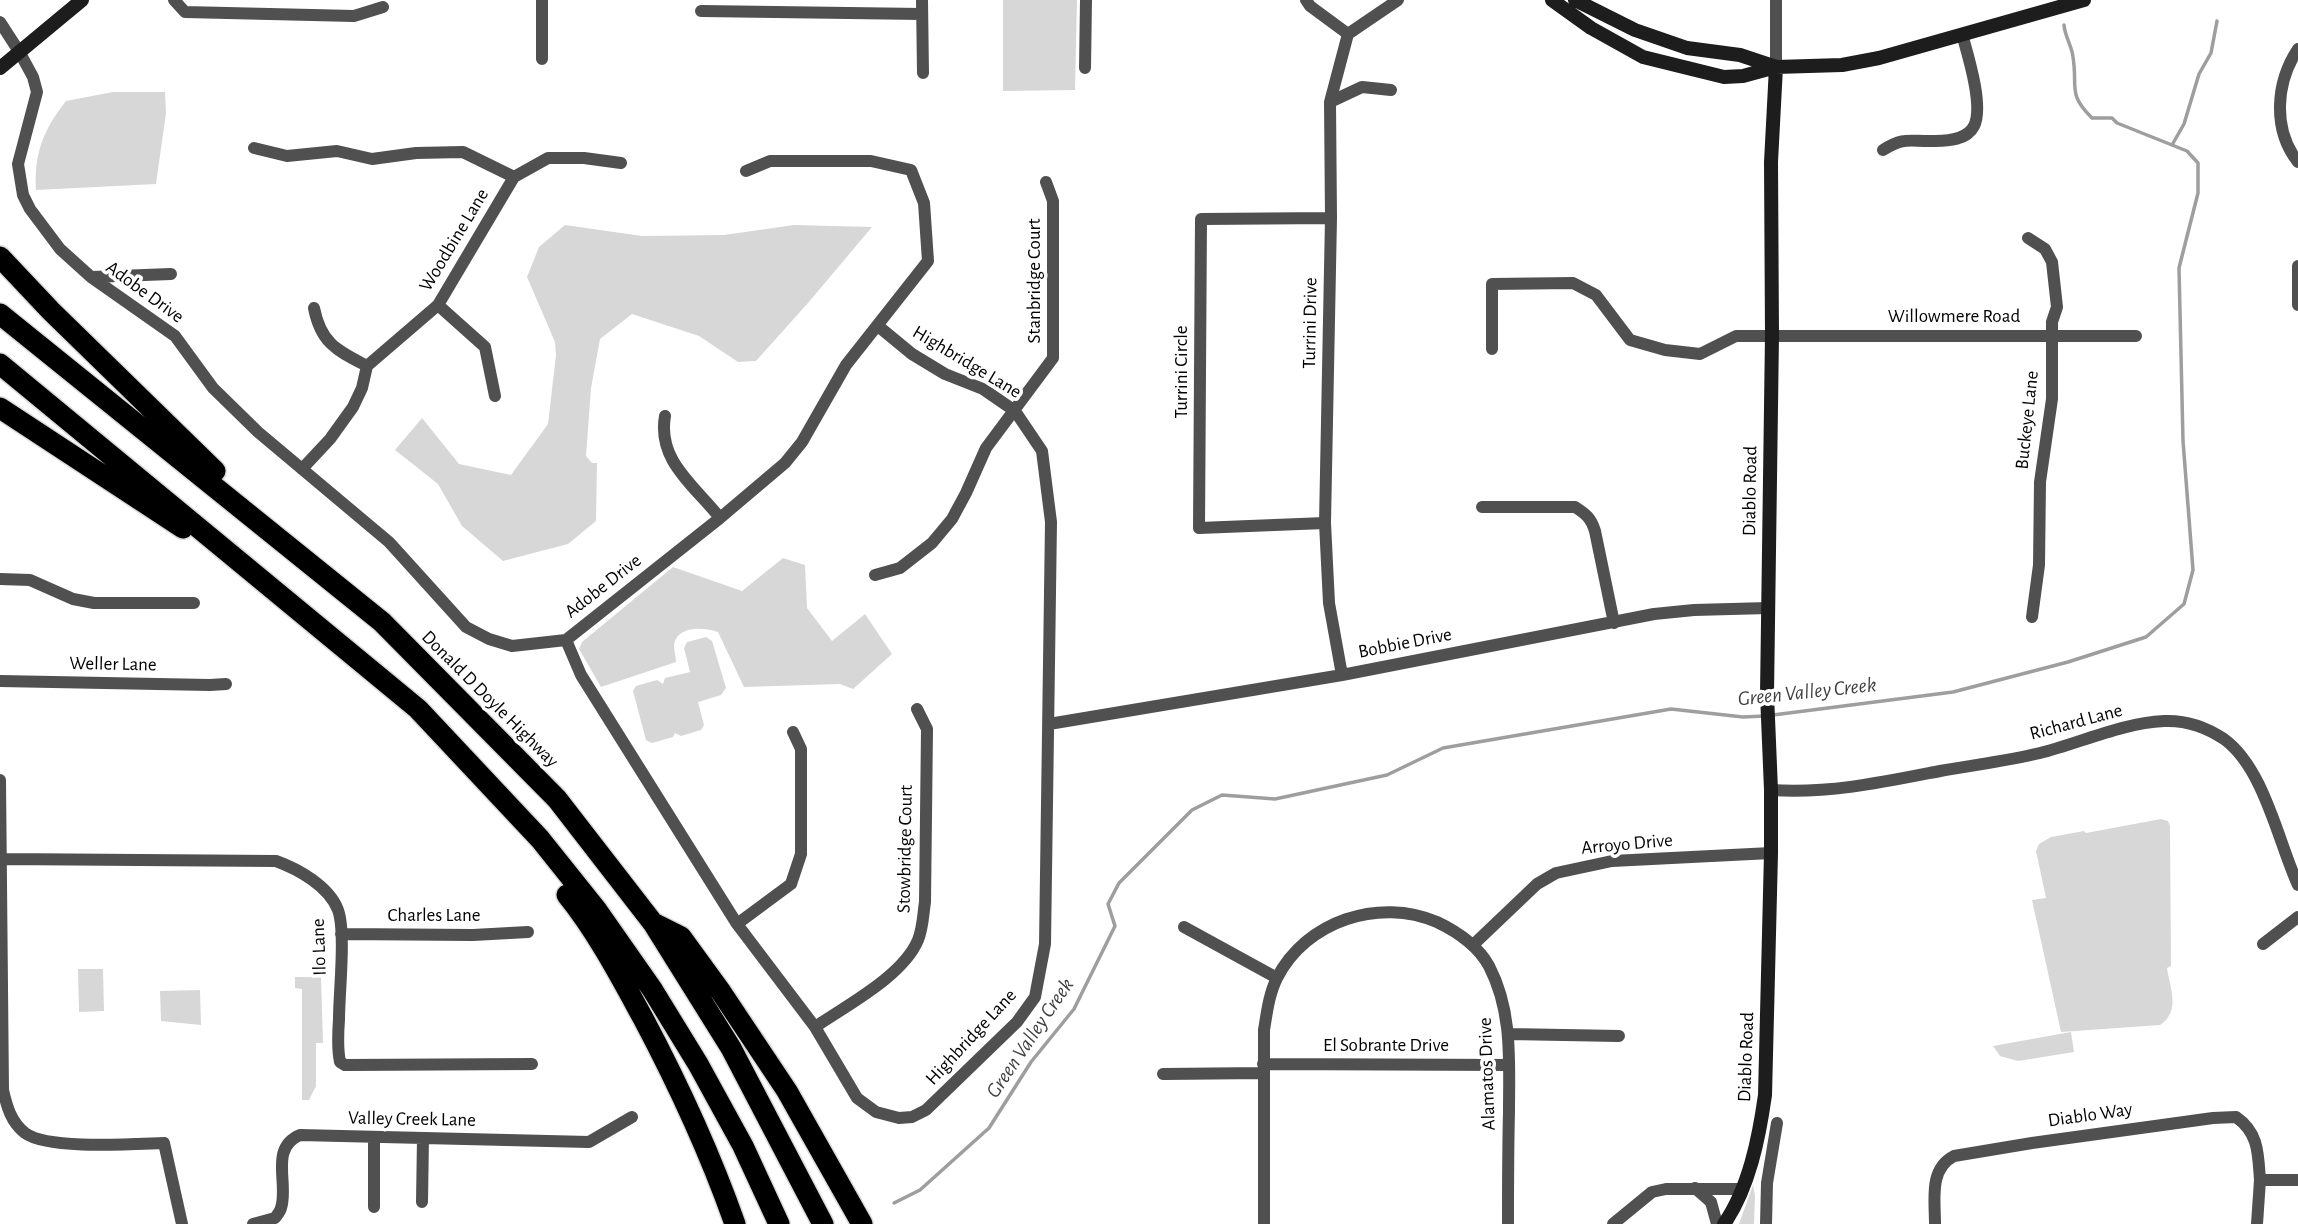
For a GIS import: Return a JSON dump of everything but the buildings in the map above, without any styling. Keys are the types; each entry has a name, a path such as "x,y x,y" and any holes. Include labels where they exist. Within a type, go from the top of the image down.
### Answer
{"highway":[{"path":"0,257 51,311 210,466 247,511"},
{"name":"Donald D Doyle Highway","path":"0,314 382,622 557,799 653,923 731,1048 824,1224"},
{"path":"0,364 418,709 540,839 580,889 652,989 698,1064 736,1134 779,1224"},
{"path":"0,408 172,523 226,550"},
{"path":"502,801 524,841 574,904 626,987 696,1126 735,1224"},
{"path":"653,923 681,937 721,992 787,1091 862,1224"}],"street":[{"path":"0,68 83,0"},
{"path":"174,0 185,12 198,13 354,16 383,7"},
{"path":"541,59 542,0"},
{"path":"1085,68 1086,0"},
{"path":"1306,0 1310,6 1348,34 1398,0"},
{"path":"1552,0 1608,39 1643,57 1724,77 1743,76 1776,67 1842,65 1879,58 2084,0"},
{"path":"1576,0 1635,30 1687,48 1740,55 1776,67"},
{"path":"1776,0 1776,67"},
{"path":"701,11 767,6 922,7 923,73"},
{"name":"Adobe Drive","path":"0,22 20,53 37,92 19,164 23,195 30,209 60,249 91,277 175,336 213,388 258,432 389,542 466,627 489,639 512,646 566,640 785,463 802,442 846,365 928,261 924,203 911,170 871,161 770,161 746,171"},
{"name":"Turrini Drive","path":"1342,675 1329,603 1325,523 1331,218 1330,102 1348,34"},
{"path":"1883,150 1898,141 1959,138 1972,129 1976,112 1975,89 1962,34"},
{"path":"2298,50 2289,63 2281,90 2280,117 2286,138 2298,162"},
{"name":"Diablo Road","path":"1724,1224 1733,1211 1756,1142 1765,1095 1771,853 1767,694 1772,335 1771,162 1776,67"},
{"path":"1330,102 1362,87 1391,90"},
{"path":"254,148 286,156 337,151 372,159 416,153 463,152 514,177"},
{"name":"Woodbine Lane","path":"367,366 438,305 514,177 548,158 584,158 621,163"},
{"name":"Stanbridge Court","path":"874,575 900,568 932,543 952,519 986,448 1053,358 1053,201 1046,182"},
{"name":"Turrini Circle","path":"1325,523 1199,528 1201,219 1331,218"},
{"name":"Buckeye Lane","path":"2028,238 2045,250 2052,262 2057,307 2052,321 2052,399 2040,482 2039,565 2032,617"},
{"path":"2298,266 2298,305"},
{"path":"91,277 171,274"},
{"name":"Willowmere Road","path":"1492,349 1492,284 1573,283 1596,295 1630,340 1665,350 1700,354 1736,337 1772,335 2136,336"},
{"path":"438,305 485,347 495,396"},
{"path":"302,469 330,439 353,407 362,388 367,366 329,344 317,321 314,308"},
{"name":"Highbridge Lane","path":"566,640 581,675 737,924 814,1027 857,1098 876,1112 899,1118 920,1114 939,1100 1017,1022 1035,997 1045,944 1051,522 1042,451 1015,411 983,389 945,374 912,354 878,326"},
{"path":"665,416 663,431 670,459 720,518"},
{"path":"1482,508 1575,508 1586,513 1595,531 1614,623"},
{"path":"0,579 30,580 73,600 94,603 194,603"},
{"name":"Bobbie Drive","path":"1049,724 1342,675 1654,614 1768,608"},
{"name":"Weller Lane","path":"0,681 226,684"},
{"name":"Stowbridge Court","path":"814,1027 893,973 918,940 925,902 926,729 917,709"},
{"name":"Richard Lane","path":"1771,790 1822,791 1857,787 2039,753 2142,724 2163,721 2188,723 2203,727 2225,740 2242,757 2256,778 2298,885"},
{"path":"737,924 791,884 801,854 801,749 793,732"},
{"path":"0,780 3,1090 7,1108 15,1123 38,1140 61,1143 164,1143 182,1224"},
{"name":"Ilo Lane","path":"1,853 276,861 292,867 329,895 338,910 341,934 338,1044 340,1062 345,1065 532,1064"},
{"name":"Arroyo Drive","path":"1473,945 1537,884 1556,873 1612,861 1771,853"},
{"name":"Alamatos Drive","path":"1264,1224 1263,1069 1268,1002 1277,978 1302,945 1339,922 1362,914 1403,912 1449,928 1473,945 1488,964 1501,993 1509,1034 1508,1224"},
{"path":"2263,944 2298,917"},
{"path":"1184,927 1277,978"},
{"name":"Charles Lane","path":"341,934 473,935 528,932"},
{"path":"1509,1034 1619,1035"},
{"name":"El Sobrante Drive","path":"1163,1074 1263,1069 1509,1065"},
{"name":"Valley Creek Lane","path":"253,1224 275,1218 281,1208 283,1152 289,1140 300,1135 589,1142 632,1117"},
{"name":"Diablo Way","path":"1935,1224 1935,1179 1945,1161 1954,1156 2221,1117 2236,1117 2252,1131 2257,1144 2260,1180 2257,1224"},
{"path":"1766,1224 1767,1183 1777,1123"},
{"path":"374,1137 374,1207"},
{"path":"422,1202 423,1138"},
{"path":"2260,1180 2298,1180"},
{"path":"1613,1224 1652,1192 1694,1188 1741,1189"},
{"path":"1694,1188 1712,1202 1717,1224"}],"shaded area":[{"path":"1003,0 1077,0 1075,90 1003,91"},
{"path":"113,92 165,92 166,113 156,184 36,190 37,165 42,143 51,122 66,101"},
{"path":"565,225 642,236 724,235 794,225 872,227 756,361 738,362 699,336 632,314 600,339 591,388 586,456 592,463 597,463 596,521 568,544 503,561 462,526 438,484 395,450 422,418 459,464 511,475 548,424 556,355 555,342 527,277 539,247"},
{"path":"783,558 805,565 807,608 832,641 865,614 892,654 853,689 840,684 744,687 718,632 706,629 692,629 676,638 676,662 601,687 579,649 582,642 673,567 742,591"},
{"path":"706,637 712,641 726,688 721,695 698,702 704,725 701,730 681,736 675,733 673,737 652,743 646,740 633,691 636,686 657,680 663,684 665,678 690,672 684,648 687,642"},
{"path":"2161,819 2168,821 2170,826 2171,966 2167,968 2172,999 2170,1013 2160,1025 2061,1032 2032,900 2046,898 2036,851 2039,844 2051,837"},
{"path":"78,969 103,969 104,1011 79,1012"},
{"path":"295,977 321,977 323,1043 316,1043 316,1086 309,1100 302,1100 302,989 295,988"},
{"path":"200,990 201,1025 161,1021 160,991"},
{"path":"2071,1032 2074,1052 2018,1061 2000,1056 1993,1046"},
{"path":"1753,1185 1754,1224 1739,1224"}],"waterway":[{"path":"2172,145 2184,124 2199,74 2211,53 2217,21"},
{"name":"Green Valley Creek","path":"1773,715 1953,692 2068,662 2146,637 2184,604 2193,570 2183,441 2179,268 2198,193 2198,163 2187,151 2117,123 2112,118 2092,118 2076,96 2072,53 2064,25"},
{"name":"Green Valley Creek","path":"894,1203 920,1190 989,1128 1031,1062 1074,1009 1115,926 1108,904 1119,883 1192,810 1222,795 1275,799 1387,775 1443,748 1671,709 1743,717 1765,716"}]}
